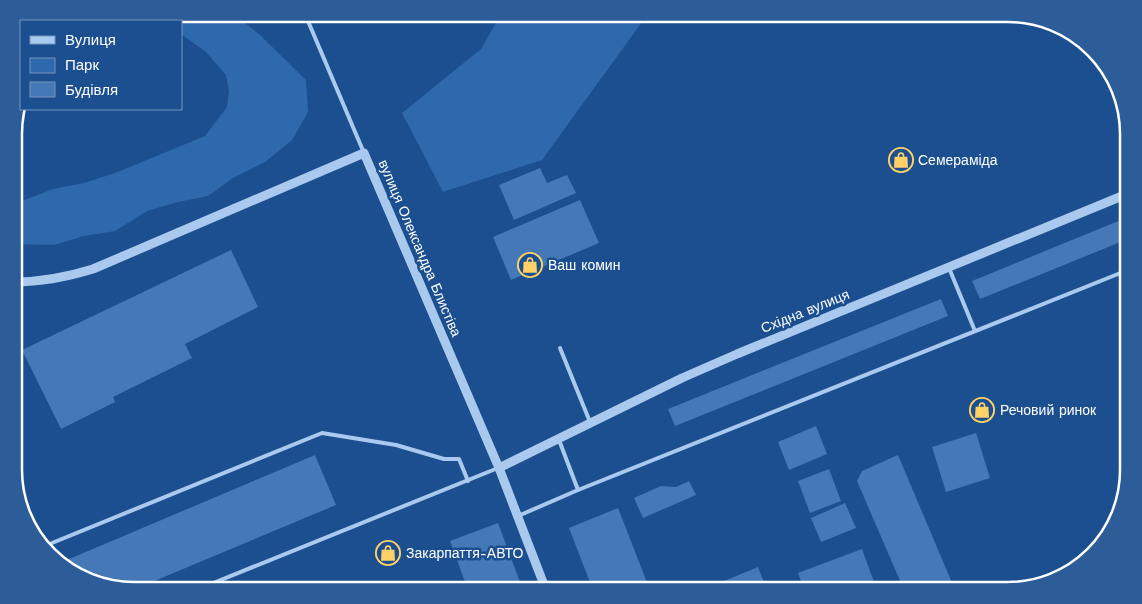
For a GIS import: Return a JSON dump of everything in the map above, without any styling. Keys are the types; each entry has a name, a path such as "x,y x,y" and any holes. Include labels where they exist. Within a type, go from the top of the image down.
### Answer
{"street":[{"name":"вулиця Олександра Блистіва","path":"23,282 67,277 93,269 364,153 499,468 543,582"},
{"name":"Східна вулиця","path":"499,468 682,378 737,354 1120,197"}],"lane":[{"path":"308,22 364,153"},
{"path":"949,268 975,331"},
{"path":"518,516 578,490 1120,273"},
{"path":"560,348 591,422"},
{"path":"52,543 322,433 396,445 444,459 459,459 468,481"},
{"path":"558,438 578,490"},
{"path":"216,582 499,468"}],"green space":[{"path":"182,22 244,22 306,80 308,112 292,140 265,162 233,178 208,196 147,211 115,231 84,236 54,245 23,244 23,201 53,189 84,183 115,173 205,136 227,107 229,91 226,75 206,52 182,35"},
{"path":"496,22 642,22 542,160 443,192 402,113 481,49"}],"building":[{"path":"540,168 547,183 567,175 576,193 514,220 499,185"},
{"path":"580,200 599,243 511,280 493,237"},
{"path":"1120,220 1120,242 980,299 972,281"},
{"path":"231,250 258,307 185,344 192,358 113,397 115,402 61,429 22,350"},
{"path":"941,299 948,316 675,426 668,409"},
{"path":"816,426 827,454 789,470 778,442"},
{"path":"976,433 990,478 946,492 932,447"},
{"path":"315,455 336,505 152,582 120,581 105,578 85,570 68,560"},
{"path":"898,455 951,581 900,581 857,481 862,471"},
{"path":"829,469 841,501 810,513 798,481"},
{"path":"689,481 696,495 643,518 634,498 661,486 676,487"},
{"path":"845,503 856,528 821,542 811,518"},
{"path":"618,508 647,581 590,581 569,528"},
{"path":"498,523 520,582 465,582 450,541"},
{"path":"862,549 874,581 801,581 798,573"},
{"path":"758,567 764,581 723,581"}],"place":[{"name":"Семераміда","path":"901,160"},
{"name":"Ваш комин","path":"530,265"},
{"name":"Речовий ринок","path":"982,410"},
{"name":"Закарпаття-АВТО","path":"388,553"}]}
